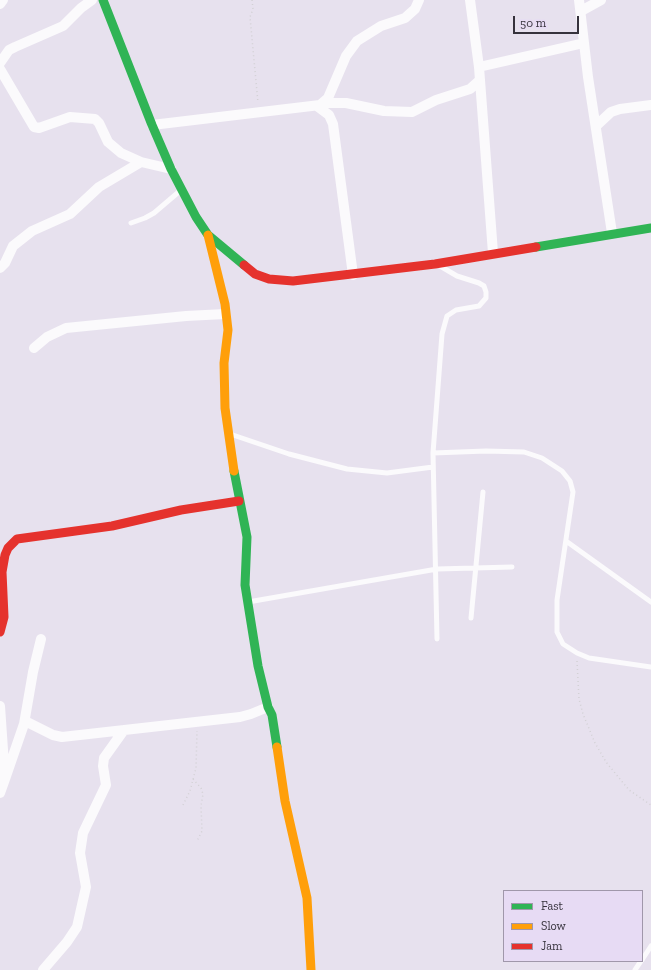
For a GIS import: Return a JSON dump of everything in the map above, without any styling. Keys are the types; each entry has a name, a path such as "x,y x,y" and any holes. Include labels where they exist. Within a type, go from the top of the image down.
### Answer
{"street":[{"path":"0,4 3,0"},
{"path":"0,63 9,50 15,46 63,26 92,0"},
{"path":"103,0 152,125 171,169 196,217 208,234 256,274 269,279 293,281 353,275 435,264 612,233 651,228"},
{"path":"321,104 335,86 346,56 357,41 381,26 405,18 415,9 419,0"},
{"path":"470,0 479,67 493,253"},
{"path":"579,0 612,233"},
{"path":"581,11 601,0"},
{"path":"479,67 584,43"},
{"path":"0,69 34,127 39,128 70,117 95,118 99,122 108,142 121,153 141,162 171,169"},
{"path":"152,125 321,104 346,103 384,111 415,111 436,100 470,89 480,80"},
{"path":"321,104 329,115 333,124 353,275"},
{"path":"596,126 601,120 616,110 651,105"},
{"path":"0,268 5,263 13,246 32,231 70,214 99,187 141,162"},
{"path":"208,234 225,314 228,339 223,375 228,433 239,502 245,522 247,537 245,577 248,602 258,666 268,707 272,715 285,800 307,898 311,970"},
{"path":"34,348 47,337 66,328 186,316 225,314"},
{"path":"0,632 4,617 2,572 5,555 8,548 17,539 112,526 181,510 239,502"},
{"path":"0,793 25,721 33,672 41,639"},
{"path":"0,706 5,779"},
{"path":"25,721 53,735 62,737 240,717 268,707"},
{"path":"42,970 67,942 77,927 86,887 80,853 83,833 106,785 103,766 104,758 124,730"}],"lane":[{"path":"131,223 154,213 182,189"},
{"path":"435,264 457,276 479,283 484,286 486,292 486,298 482,303 473,308 456,310 450,313 447,316 443,326 433,453 437,569 437,639"},
{"path":"228,433 289,454 347,469 387,473 434,467"},
{"path":"433,453 486,450 524,452 542,458 562,470 570,481 573,492 557,600 556,625 563,644 577,653 589,658 651,667"},
{"path":"471,618 483,492"},
{"path":"566,541 651,602"},
{"path":"248,602 437,569 512,567"},
{"path":"643,958 651,946"}],"path":[{"path":"252,0 253,9 250,17 259,112"},
{"path":"577,653 580,699 583,714 595,743 606,762 629,790 651,805"},
{"path":"183,805 187,798 196,768 198,751 197,723"},
{"path":"192,779 201,788 203,794 201,806 202,831 197,841"}],"traffic: fast":[{"path":"103,0 152,125 171,169 196,217 208,235 244,265"},
{"path":"536,247 651,228"},
{"path":"234,471 247,537 245,585 258,666 268,707 272,715 277,747"}],"traffic: slow":[{"path":"208,235 225,304 228,330 224,363 225,408 234,471"},
{"path":"277,747 285,801 307,898 311,970"}],"traffic: jam":[{"path":"244,265 255,274 269,279 293,281 435,264 536,247"},
{"path":"0,632 4,617 2,572 5,555 8,548 17,539 112,526 181,510 239,501"}]}
